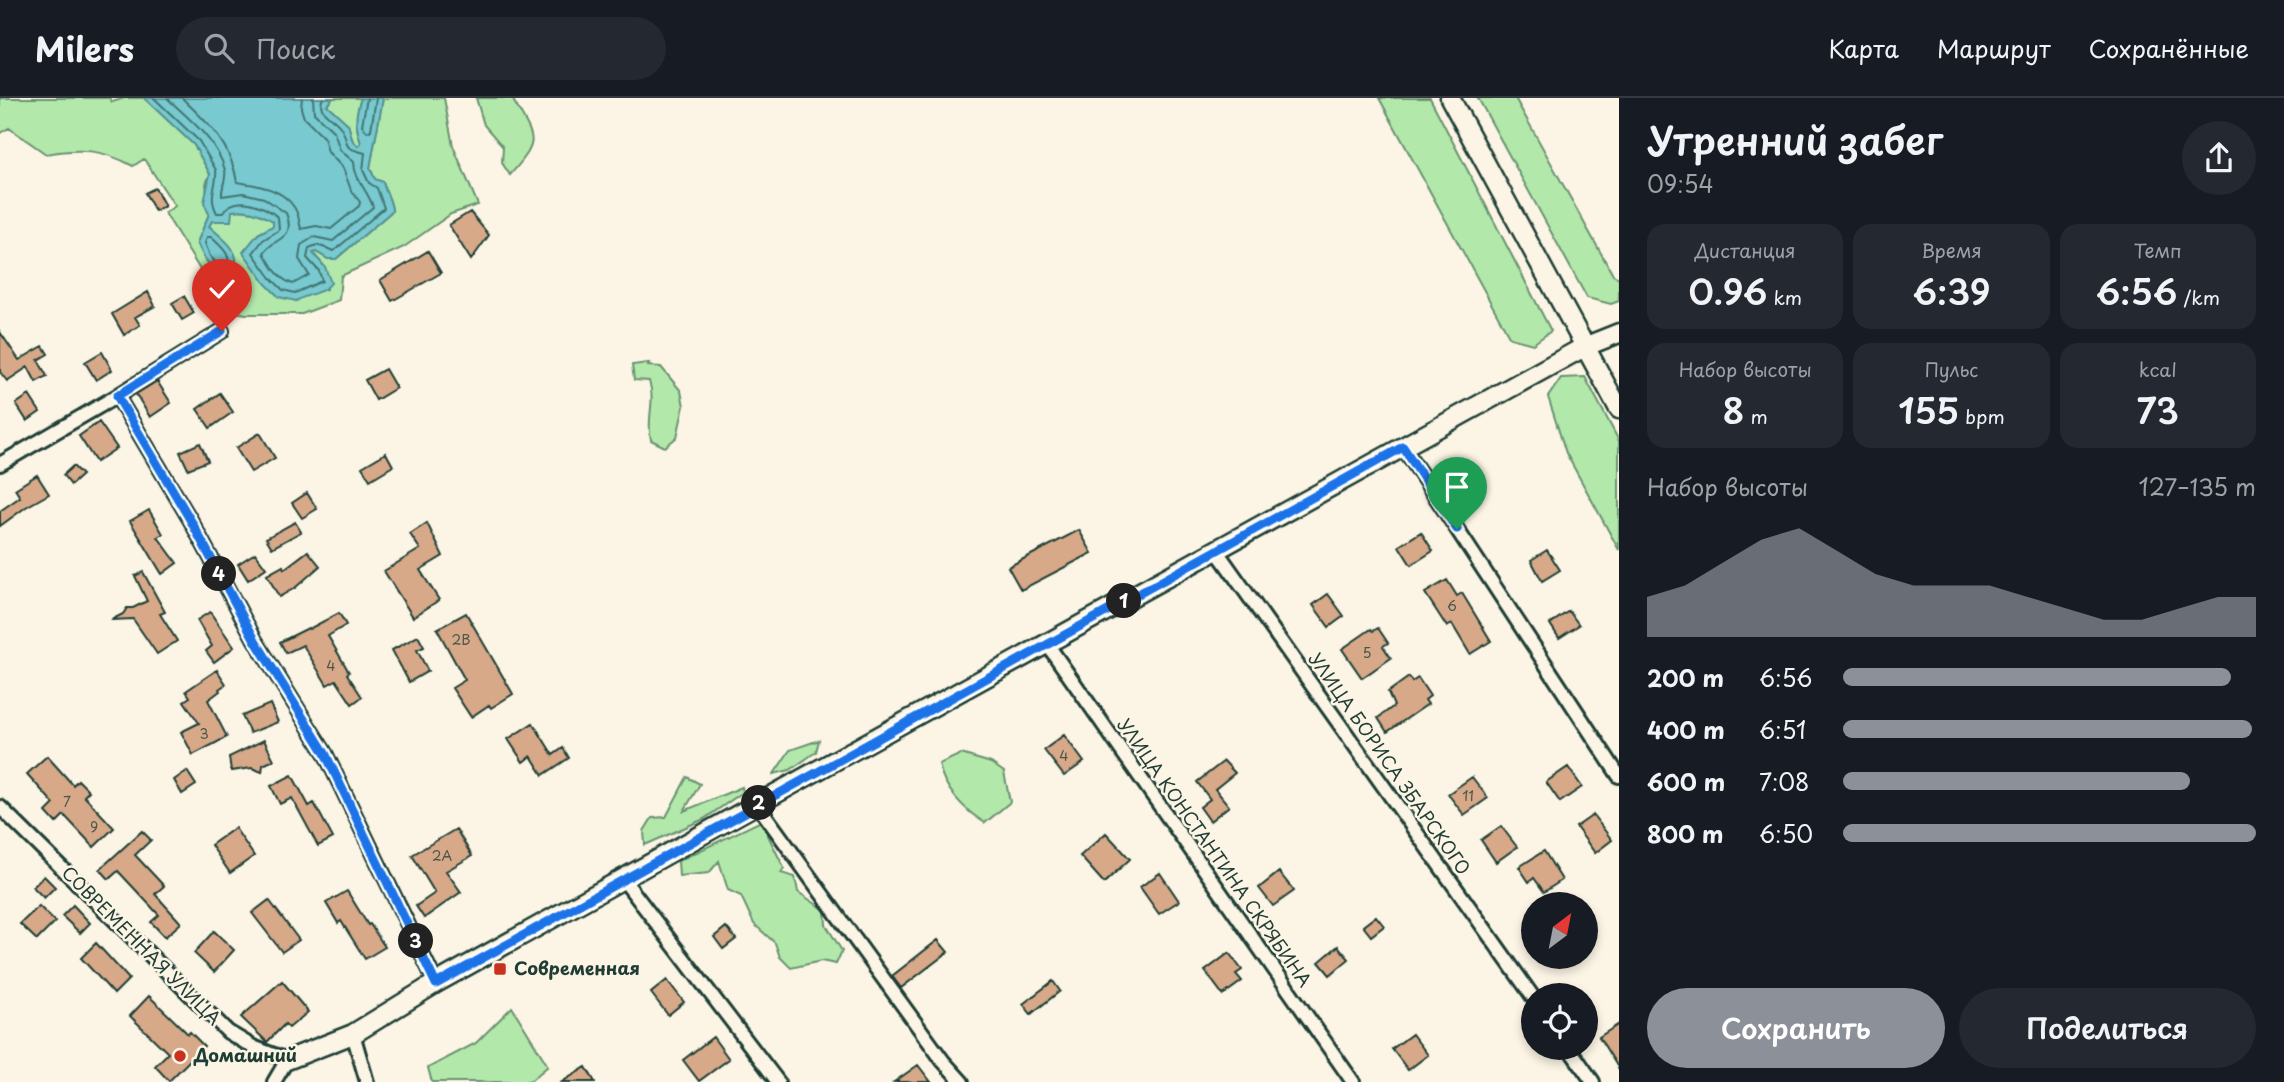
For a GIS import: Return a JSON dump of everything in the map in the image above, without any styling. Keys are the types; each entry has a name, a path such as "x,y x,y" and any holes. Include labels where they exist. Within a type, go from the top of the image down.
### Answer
{"street":[{"path":"1450,98 1619,409"},
{"path":"0,464 222,331"},
{"path":"274,1082 287,1060 353,1034 436,984 1047,643 1584,347 1619,333"},
{"path":"117,396 191,521 255,640 325,753 436,984"},
{"path":"1403,447 1619,776"},
{"name":"УЛИЦА БОРИСА ЗБАРСКОГО","path":"1216,550 1523,983"},
{"name":"УЛИЦА КОНСТАНТИНА СКРЯБИНА","path":"1047,643 1353,1082"},
{"path":"757,804 943,1061 962,1082"},
{"name":"СОВРЕМЕННАЯ УЛИЦА","path":"0,807 228,1032 253,1047 287,1060"},
{"path":"623,879 778,1082"},
{"path":"353,1034 367,1082"},
{"path":"1577,1060 1593,1082"}],"green space":[{"path":"0,98 110,98 112,102 125,98 144,98 194,145 210,174 206,184 209,214 197,243 243,276 236,268 232,249 209,226 222,214 239,210 257,213 273,221 273,226 258,234 296,301 306,294 327,289 325,267 313,254 316,252 328,259 336,259 392,211 383,182 375,180 370,168 383,98 444,98 453,146 478,205 451,214 404,247 341,276 339,300 302,314 246,314 225,310 165,213 175,206 144,159 133,166 91,151 46,154 9,128 0,133"},
{"path":"333,98 361,98 357,115 361,143 358,147 352,139 348,124 327,105"},
{"path":"476,98 512,98 530,131 531,145 510,175 502,163 503,147 484,125"},
{"path":"1379,98 1430,98 1551,331 1533,344 1510,338"},
{"path":"1478,98 1515,98 1613,275 1619,278 1619,301 1611,304 1587,298"},
{"path":"649,363 648,366 661,367 681,391 684,406 677,437 665,447 651,440 652,396 649,381 634,380 632,365"},
{"path":"1585,377 1619,441 1619,550 1566,453 1548,397 1561,378"},
{"path":"819,740 816,752 790,770 774,774 790,750"},
{"path":"961,754 991,763 1004,772 1010,802 985,823 956,798 941,773 939,764"},
{"path":"687,777 700,784 684,811 742,787 743,792 704,819 645,845 644,831 652,818 666,817"},
{"path":"761,821 784,868 781,873 795,877 798,892 825,910 826,925 842,951 836,964 821,961 791,968 780,957 775,943 754,924 741,896 728,890 719,861 709,873 679,876 678,861"},
{"path":"512,1007 548,1066 529,1082 432,1082 428,1068 476,1043"}],"water":[{"path":"144,98 333,98 327,105 348,124 352,139 358,146 361,143 357,115 361,98 383,98 370,168 375,179 383,182 392,211 336,259 313,253 325,267 331,283 324,289 296,301 279,297 265,283 243,252 258,234 273,226 273,221 243,210 232,211 231,221 212,221 209,226 232,249 236,268 243,276 249,277 250,287 241,294 215,272 197,243 209,214 204,203 210,174 194,145"}],"building":[{"path":"155,188 165,206 155,211 145,193"},
{"path":"470,212 489,235 471,260 449,225"},
{"path":"428,251 441,273 392,301 380,280"},
{"path":"148,292 155,306 135,317 140,325 124,335 112,314"},
{"path":"184,296 194,313 182,320 172,303"},
{"path":"0,332 19,360 43,346 48,354 38,360 47,376 36,382 28,367 7,381 0,372"},
{"path":"102,352 112,370 96,380 85,362"},
{"path":"385,369 396,388 376,400 365,380"},
{"path":"157,381 171,403 150,417 136,394"},
{"path":"220,393 233,412 210,428 197,409"},
{"path":"29,395 40,412 27,421 16,404"},
{"path":"99,422 117,448 96,462 79,436"},
{"path":"260,433 275,458 251,472 236,448"},
{"path":"200,443 208,461 188,469 180,452"},
{"path":"386,453 393,466 370,480 362,467"},
{"path":"73,466 82,475 71,485 63,475"},
{"path":"37,475 49,494 0,526 0,511 20,497 15,489"},
{"path":"307,493 317,509 302,518 292,503"},
{"path":"149,510 163,534 158,537 177,563 162,574 130,521"},
{"path":"295,522 301,532 272,548 266,538"},
{"path":"427,523 443,556 420,570 439,600 413,617 384,571 420,549 410,534"},
{"path":"1079,530 1092,553 1021,590 1008,567"},
{"path":"1421,532 1433,551 1411,565 1399,546"},
{"path":"1547,550 1560,570 1542,581 1531,560"},
{"path":"308,551 320,566 295,588 279,597 267,575 283,566 284,569"},
{"path":"255,553 266,568 248,580 238,564"},
{"path":"143,572 165,612 160,614 177,641 157,654 133,619 111,620 123,614 127,608 147,601 135,576"},
{"path":"1447,580 1457,596 1462,593 1491,641 1470,654 1452,624 1447,627 1425,593"},
{"path":"1328,594 1344,616 1329,627 1313,605"},
{"path":"1569,611 1579,625 1559,638 1550,624"},
{"path":"210,612 234,647 214,662 206,651 212,646 197,620"},
{"path":"339,613 346,625 328,636 362,697 352,704 336,680 327,685 303,645 286,653 280,642"},
{"path":"466,613 513,694 471,717 452,688 465,680 437,629"},
{"path":"1378,628 1388,643 1383,646 1391,658 1362,678 1342,649 1371,629 1373,631"},
{"path":"418,636 424,647 417,650 428,671 409,682 392,650"},
{"path":"217,670 226,684 208,700 227,737 193,755 181,732 199,723 184,701 190,697 186,691"},
{"path":"1409,677 1412,682 1418,678 1430,696 1425,700 1428,704 1387,732 1378,718 1394,706 1388,692"},
{"path":"270,704 278,722 250,733 242,716"},
{"path":"533,723 553,755 563,748 569,758 543,775 531,756 523,762 508,739"},
{"path":"1064,735 1084,762 1064,776 1044,750"},
{"path":"264,740 274,760 263,765 262,772 252,768 231,771 229,757"},
{"path":"47,756 73,785 78,780 89,791 84,796 114,828 94,847 64,815 56,823 46,812 54,804 27,774"},
{"path":"1224,761 1235,773 1215,789 1229,806 1210,821 1200,807 1210,799 1197,782"},
{"path":"1568,767 1582,787 1560,802 1546,782"},
{"path":"187,771 196,785 182,794 174,780"},
{"path":"292,775 309,806 314,803 333,838 318,846 292,798 280,804 271,786"},
{"path":"1472,777 1488,798 1464,815 1448,794"},
{"path":"1593,815 1612,840 1595,853 1576,827"},
{"path":"1501,826 1517,847 1496,862 1481,840"},
{"path":"235,828 254,856 230,873 211,845"},
{"path":"456,829 472,856 446,871 461,892 424,918 416,906 435,893 412,855"},
{"path":"142,831 151,840 135,855 164,886 155,894 181,923 165,937 151,922 159,915 118,871 109,879 100,869"},
{"path":"1106,833 1130,859 1104,883 1080,856"},
{"path":"1544,851 1562,880 1544,892 1534,878 1529,882 1519,867"},
{"path":"1279,872 1294,891 1273,906 1259,888"},
{"path":"1160,873 1179,901 1159,914 1140,887"},
{"path":"44,876 55,887 44,898 33,887"},
{"path":"347,891 385,947 365,959 326,903"},
{"path":"269,900 299,940 282,952 252,913"},
{"path":"73,905 90,923 80,933 62,916"},
{"path":"39,906 55,922 37,940 20,924"},
{"path":"1376,916 1384,926 1371,936 1363,926"},
{"path":"726,927 736,939 723,949 714,937"},
{"path":"214,931 234,950 214,972 194,953"},
{"path":"938,940 948,952 901,988 892,976"},
{"path":"96,943 129,979 114,994 81,958"},
{"path":"1338,946 1349,959 1330,975 1319,962"},
{"path":"1229,953 1242,970 1236,974 1242,981 1223,995 1205,971"},
{"path":"667,980 684,1002 668,1015 651,993"},
{"path":"282,981 308,1012 289,1028 285,1024 267,1042 241,1017"},
{"path":"1053,981 1060,991 1031,1014 1023,1004"},
{"path":"149,996 204,1046 169,1081 155,1066 168,1053 130,1016"},
{"path":"1619,1024 1619,1069 1599,1037"},
{"path":"1412,1034 1428,1055 1408,1070 1392,1049"},
{"path":"713,1037 729,1059 699,1081 683,1060"},
{"path":"918,1065 931,1082 894,1082"},
{"path":"586,1067 595,1082 562,1082"}],"place":[{"name":"Современная","path":"500,969"},
{"name":"Домашний","path":"180,1056"}],"route":[{"path":"222,331 117,396 191,521 255,640 325,753 436,984 1403,447 1457,529"}]}
